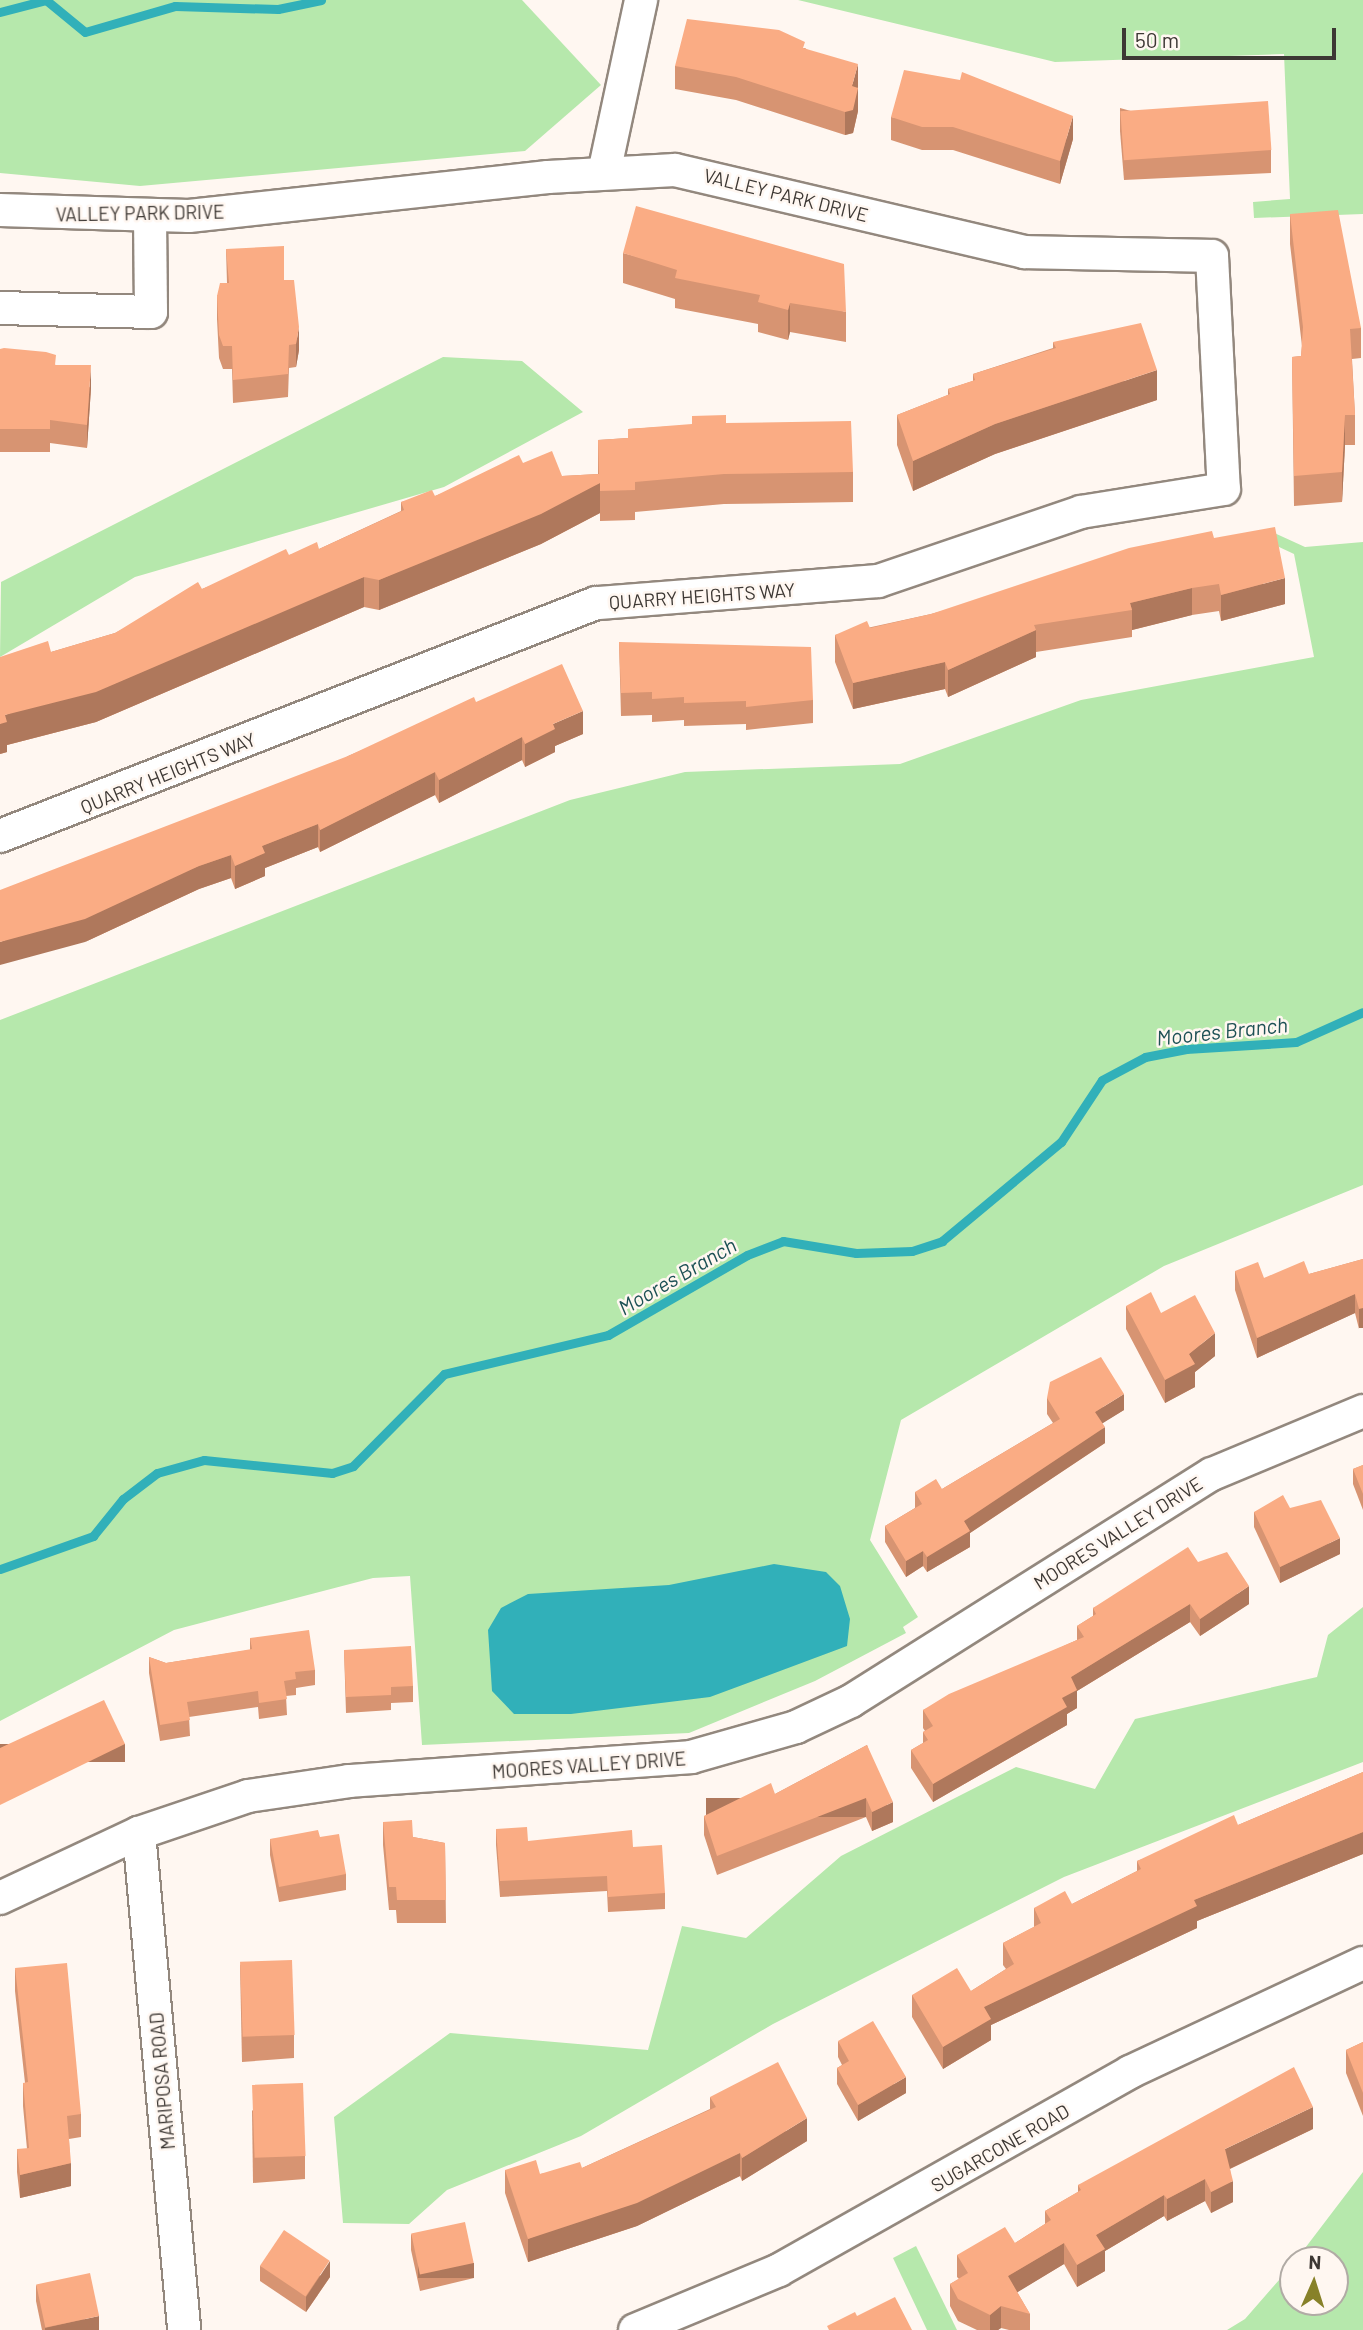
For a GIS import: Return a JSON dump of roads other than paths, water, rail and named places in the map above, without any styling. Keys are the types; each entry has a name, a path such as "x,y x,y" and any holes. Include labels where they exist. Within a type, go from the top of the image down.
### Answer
{"street":[{"path":"604,173 641,0"},
{"name":"VALLEY PARK DRIVE","path":"0,210 150,217 604,173 675,170 728,178 1024,252 1212,256 1224,489"},
{"path":"0,308 151,312 150,217"},
{"name":"QUARRY HEIGHTS WAY","path":"0,836 596,603 878,581 1081,513 1224,489"},
{"name":"MOORES VALLEY DRIVE","path":"0,1898 139,1833 293,1788 678,1759 796,1727 851,1701 1212,1474 1363,1411"},
{"name":"MARIPOSA ROAD","path":"139,1833 184,2330"},
{"name":"SUGARCONE ROAD","path":"635,2330 779,2270 1130,2072 1363,1963"}],"water":[{"path":"774,1564 826,1572 840,1586 850,1619 847,1646 710,1697 571,1714 514,1714 492,1691 488,1630 501,1608 528,1594 669,1585"}],"waterway":[{"path":"0,12 46,0 85,32 175,6 278,9 321,0"},
{"name":"Moores Branch","path":"0,1569 93,1536 123,1499 157,1473 204,1460 332,1473 353,1466 444,1374 608,1335 747,1255 783,1241 856,1253 912,1251 942,1241 1061,1142 1102,1080 1145,1057 1186,1049 1296,1042 1363,1012"}]}
